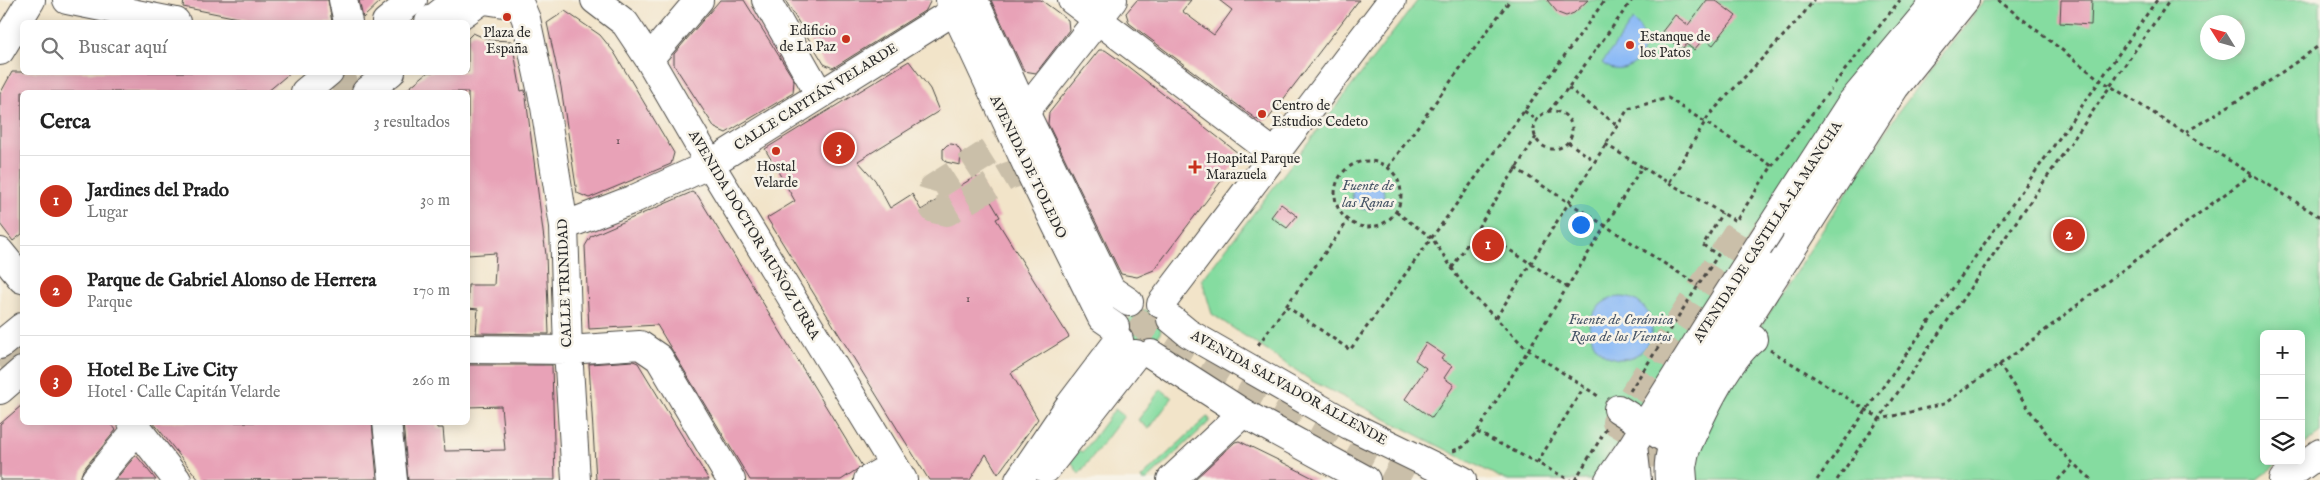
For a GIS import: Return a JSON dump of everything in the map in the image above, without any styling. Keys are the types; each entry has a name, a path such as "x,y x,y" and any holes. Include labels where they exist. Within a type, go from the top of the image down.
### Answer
{"street":[{"path":"0,51 31,0"},
{"path":"67,0 166,20"},
{"path":"343,0 348,20"},
{"path":"388,20 413,0"},
{"path":"410,20 434,0"},
{"path":"432,20 457,0"},
{"path":"455,20 484,0 504,3 518,0"},
{"name":"CALLE TRINIDAD","path":"518,0 526,19 545,107 564,226 568,350 576,480"},
{"name":"AVENIDA DOCTOR MUÑOZ URRA","path":"595,0 625,23 649,59 710,164 898,472"},
{"path":"649,59 699,0"},
{"path":"766,0 820,95"},
{"path":"1072,0 1105,10 1275,154"},
{"path":"1166,311 1275,154 1392,0"},
{"name":"AVENIDA DE CASTILLA-LA MANCHA","path":"1656,455 1710,322 1851,103 1937,0"},
{"name":"AVENIDA DE CASTILLA-LA MANCHA","path":"1656,455 1722,360 1895,87 1965,0"},
{"name":"CALLE CAPITÁN VELARDE","path":"564,226 634,199 710,164 959,4"},
{"name":"AVENIDA DE TOLEDO","path":"959,4 1025,112 1111,290 1129,302"},
{"name":"AVENIDA DE TOLEDO","path":"959,4 1030,174 1102,318 1130,344"},
{"path":"1025,112 1105,10"},
{"path":"307,90 325,75"},
{"path":"368,90 387,75"},
{"path":"1786,228 1862,115 1895,87"},
{"path":"0,252 20,277"},
{"path":"1722,360 1725,326 1762,266"},
{"path":"1130,344 1163,348 1169,341 1172,328 1166,311 1147,298 1129,302 1119,313 1130,344 1243,413 1366,480"},
{"name":"AVENIDA SALVADOR ALLENDE","path":"1166,311 1188,333 1230,358 1349,425 1462,480"},
{"path":"0,345 20,328"},
{"path":"1608,480 1656,455 1710,400 1742,348 1753,339"},
{"path":"1019,480 1069,406 1130,344"},
{"path":"1038,480 1130,344"},
{"path":"470,350 568,350 640,345 659,358 731,480"},
{"path":"0,390 20,373"},
{"path":"1618,409 1656,455 1682,467 1683,480"},
{"path":"1172,480 1243,413"},
{"path":"387,425 393,480"},
{"path":"95,480 135,426 177,480"},
{"path":"2283,480 2320,453"},
{"path":"868,480 898,472"}],"path":[{"path":"1388,167 1510,0"},
{"path":"1286,306 1350,350 1604,0"},
{"path":"1549,111 1561,112 1570,120 1572,131 1568,142 1554,149 1543,146 1536,138 1534,128 1537,120 1549,111 1568,88 1632,0"},
{"path":"1669,183 1705,122 1814,0"},
{"path":"1998,0 2099,79 2320,217"},
{"path":"1818,480 2099,79 2157,0"},
{"path":"1837,480 2170,0"},
{"path":"2186,132 2268,82 2320,45"},
{"path":"1568,88 1617,125"},
{"path":"1496,318 1567,202 1628,109 1668,98 1772,166 1736,221 1606,144"},
{"path":"1524,111 1537,120"},
{"path":"1452,268 1536,138"},
{"path":"1568,142 1595,161"},
{"path":"1358,162 1378,162 1388,167 1397,179 1401,193 1396,212 1379,226 1368,228 1357,226 1348,221 1336,204 1334,194 1341,174 1348,167 1358,162"},
{"path":"1451,452 1462,447 1477,432 1642,167"},
{"path":"1515,168 1698,285"},
{"path":"1753,339 1881,419 1944,404 2252,174"},
{"path":"1396,212 1432,238 1465,288 1527,349 1618,409"},
{"path":"1575,480 1618,409 1718,255 1703,245 1722,213"},
{"path":"1258,345 1348,221"},
{"path":"1477,228 1567,287"},
{"path":"1999,364 2051,439 2072,465 2093,480"},
{"path":"1537,463 1584,387"},
{"path":"1477,432 1570,480"},
{"path":"2058,480 2072,465"}],"green space":[{"path":"1418,0 1919,0 1843,92 1598,480 1505,480 1312,381 1212,314 1202,280","holes":["1367,178 1377,180 1383,188 1381,203 1372,209 1362,208 1357,182"]},
{"path":"1985,0 2320,0 2320,433 2305,444 2305,330 2260,330 2260,465 2276,465 2256,480 1687,480 1715,398 1897,114"},
{"path":"1144,310 1151,311 1156,315 1160,320 1160,334 1156,339 1151,343 1144,344 1137,343 1132,339 1128,334 1127,327 1128,320 1132,315 1137,311"},
{"path":"1161,389 1172,398 1149,429 1138,420"},
{"path":"1115,409 1124,416 1079,474 1071,461 1079,450 1083,452"},
{"path":"1207,417 1209,422 1147,480 1142,480 1141,478"}],"water":[{"name":"Estanque de los Patos","path":"1633,20 1641,30 1644,41 1643,51 1631,66 1622,69 1612,69 1602,63"},
{"name":"Fuente de las Ranas","path":"1368,178 1374,179 1379,183 1383,188 1383,200 1379,205 1374,209 1368,210 1362,209 1357,205 1353,200 1352,194 1353,188 1357,183 1362,179"},
{"name":"Fuente de Cerámica Rosa de los Vientos","path":"1615,297 1627,297 1643,306 1650,316 1652,328 1650,340 1643,350 1627,359 1615,359 1604,354 1595,345 1590,334 1590,322 1595,311 1604,302"}],"building":[{"path":"184,0 328,0 332,20 248,20 183,7"},
{"path":"359,0 382,0 363,18"},
{"path":"720,0 744,0 794,80 793,93 726,133 715,128 674,65 674,54"},
{"name":"Edificio de La Paz","path":"785,0 931,0 926,10 833,68 824,64"},
{"path":"991,0 1041,0 1068,20 1069,30 1036,73 1024,71"},
{"path":"1137,0 1191,0 1182,11 1214,35 1232,10 1219,0 1359,0 1269,118 1261,121 1129,23 1126,13"},
{"path":"1547,0 1588,0 1574,13 1566,16 1558,13"},
{"path":"1707,0 1715,0 1736,16 1713,45 1704,38 1694,50 1686,44 1682,49 1661,33 1675,15 1688,25"},
{"path":"2061,0 2092,0 2091,25 2060,23"},
{"path":"565,11 600,35 614,52 674,153 671,164 589,198 577,193 561,87 547,23"},
{"path":"473,33 489,40 512,41 521,91 525,90 546,255 549,334 476,333 478,309 470,308 470,285 494,285 496,253 470,255 470,90 406,90 424,75 470,75 470,36"},
{"path":"1099,50 1105,50 1126,65 1238,153 1238,159 1154,270 1137,277 1121,274 1048,124 1049,113"},
{"path":"909,61 930,89 939,111 858,161 875,180 890,208 912,194 921,210 976,176 1000,217 996,219 1069,337 1011,373 1038,419 998,474 986,454 970,480 929,480 767,218 795,201 765,149"},
{"path":"12,72 20,72 20,75 287,75 269,90 20,90 20,236 13,241 0,224 0,94"},
{"path":"951,144 956,145 961,152 960,165 946,162 943,158 943,149"},
{"path":"692,192 698,196 862,466 841,480 750,480 657,325 589,329 585,246 591,236"},
{"path":"1281,204 1297,216 1287,228 1271,217"},
{"path":"1426,343 1444,355 1441,359 1452,366 1444,378 1454,385 1432,418 1405,399 1426,368 1415,360"},
{"path":"633,361 638,363 709,480 596,480 589,364"},
{"path":"470,365 552,365 555,480 408,480 403,425 436,425 437,428 443,428 445,451 505,450 501,406 470,407"},
{"path":"20,407 20,425 112,425 116,430 83,470 80,480 0,480 0,424"},
{"path":"155,425 372,425 377,479 199,480"},
{"path":"1239,441 1317,480 1194,480 1235,442"},
{"path":"136,455 156,480 115,480"}],"tunnel":[{"path":"336,90 361,75"},
{"path":"1022,126 994,149 933,188 929,201 934,209 947,212 1008,176 1042,165"},
{"path":"1626,428 1616,422 1740,228 1773,249"},
{"path":"1102,290 1115,306 1177,349 1234,384 1410,480"},
{"path":"0,367 20,351"},
{"path":"1648,468 1650,448 1665,418"}],"place":[{"name":"Plaza de España","path":"507,17"},
{"name":"Edificio de La Paz","path":"846,39"},
{"name":"Estanque de los Patos","path":"1630,45"},
{"name":"Centro de Estudios Cedeto","path":"1262,114"},
{"name":"Hotel Be Live City","path":"839,148"},
{"name":"Hostal Velarde","path":"776,151"},
{"name":"Hoapital Parque Marazuela","path":"1195,167"},
{"name":"Parque de Gabriel Alonso de Herrera","path":"2069,235"},
{"name":"Jardines del Prado","path":"1488,245"}]}
